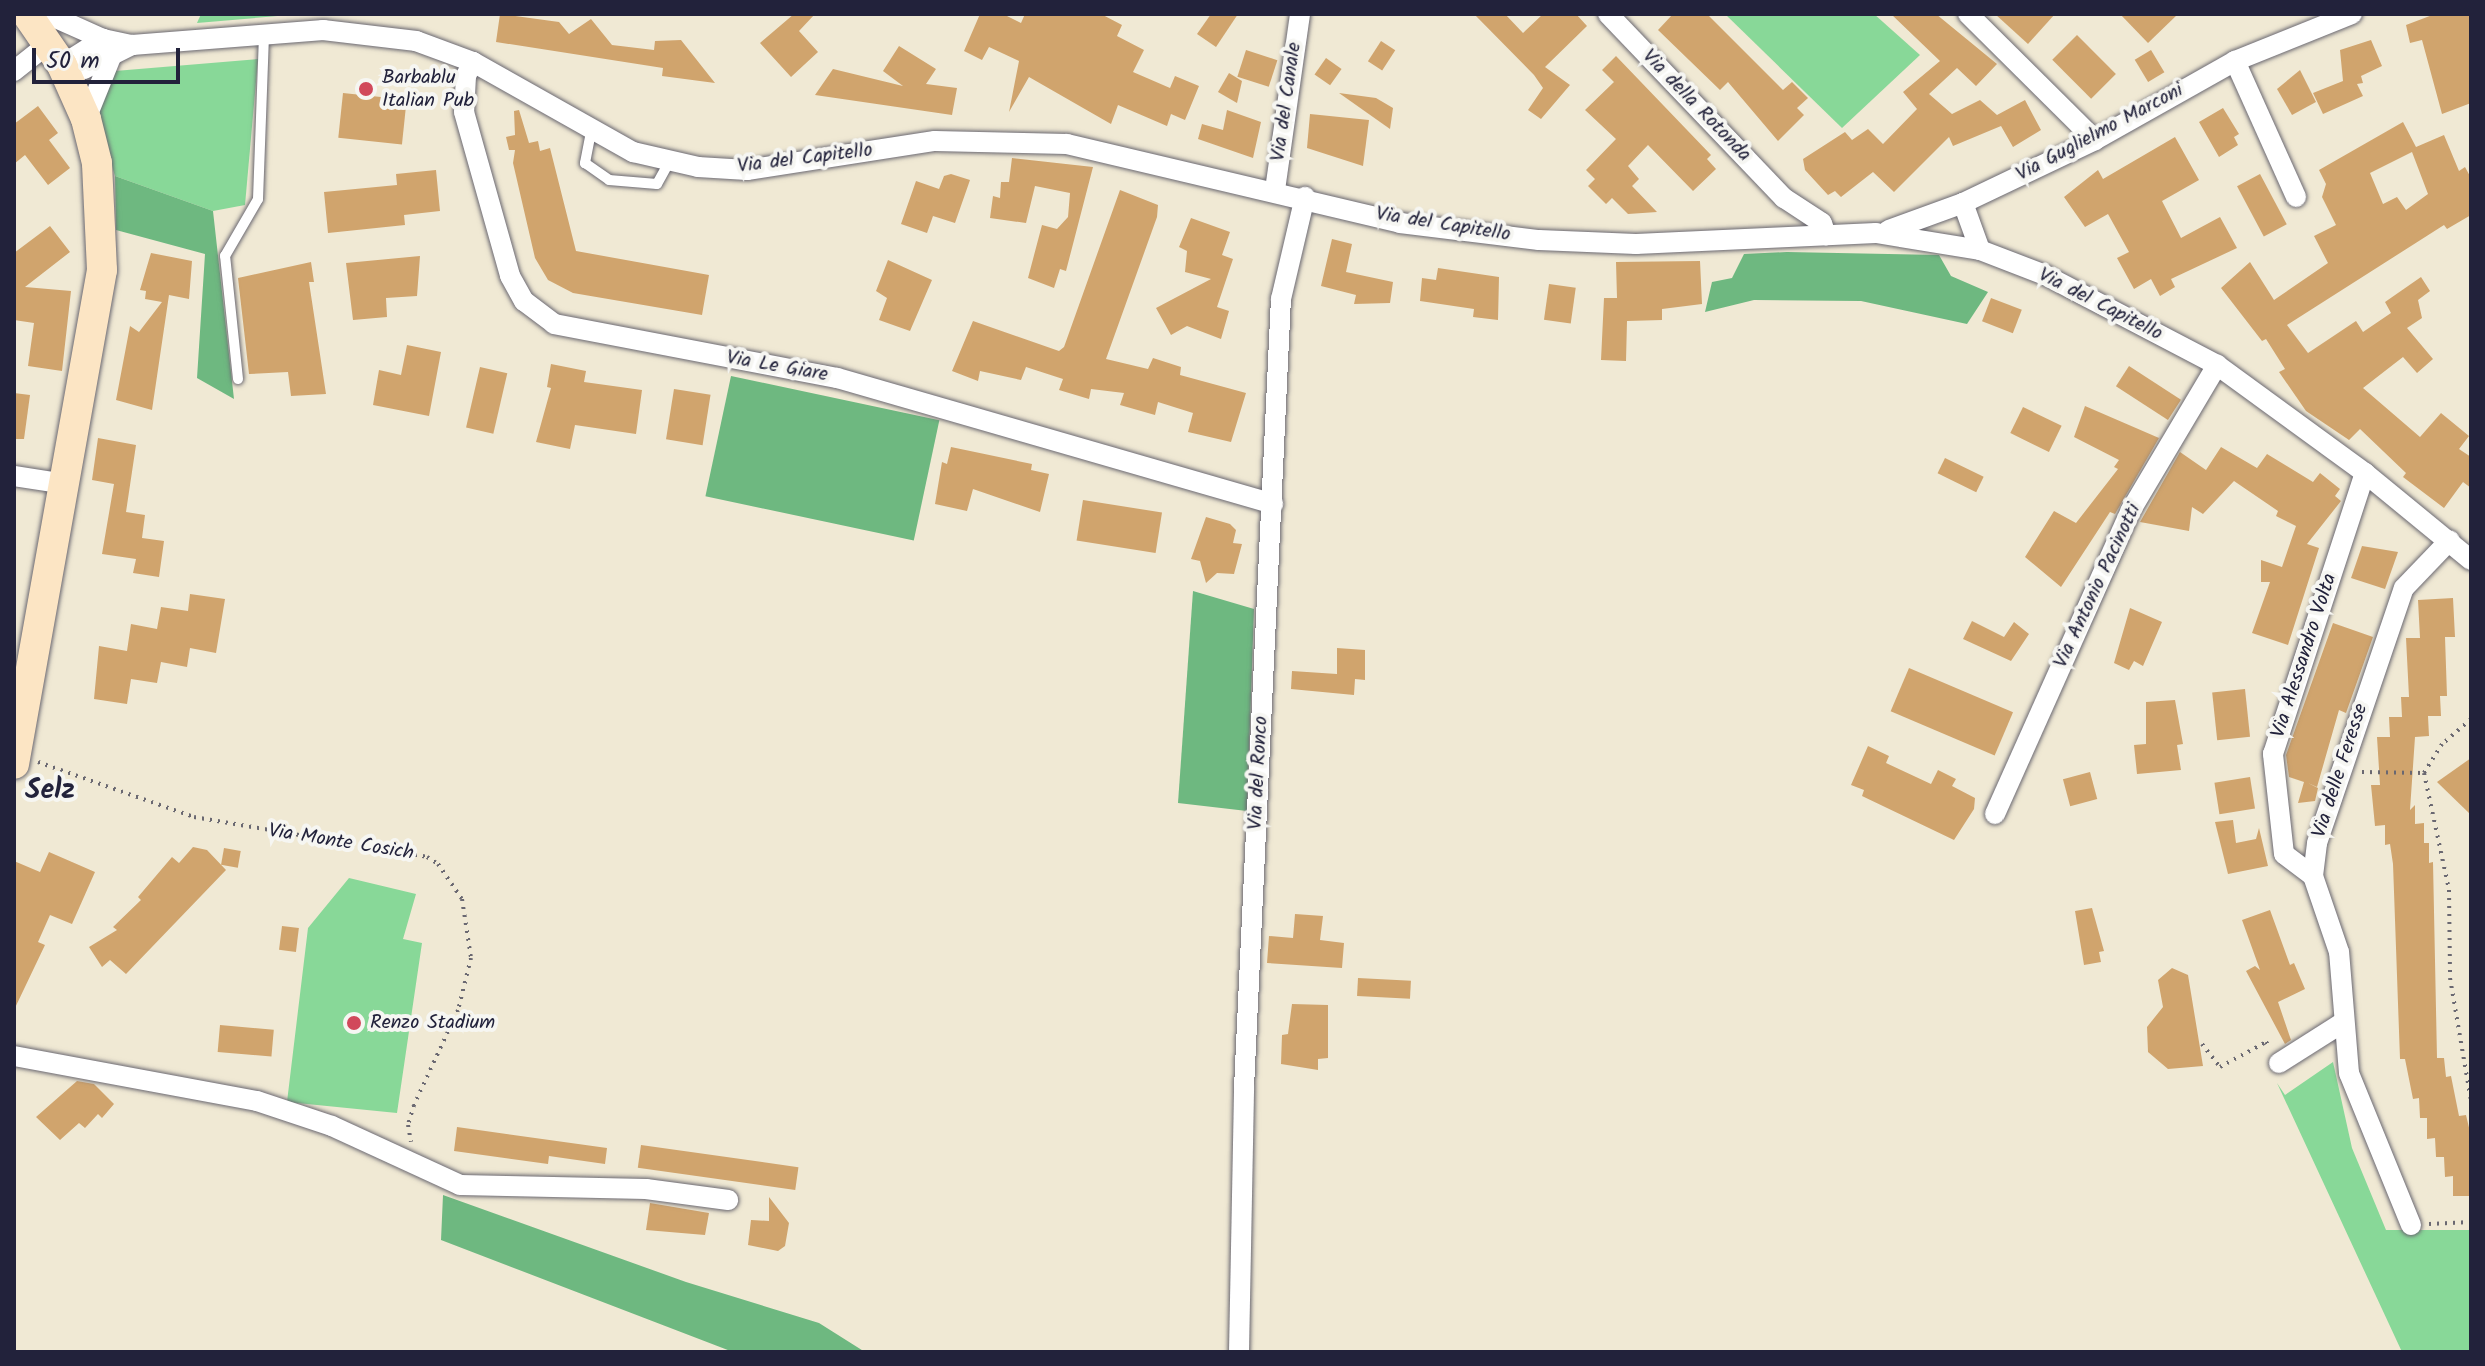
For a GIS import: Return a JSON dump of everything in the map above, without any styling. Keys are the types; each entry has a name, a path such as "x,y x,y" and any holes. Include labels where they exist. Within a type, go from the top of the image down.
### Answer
{"street":[{"path":"27,14 66,37 107,48 86,119"},
{"path":"17,744 102,270 97,163 66,37 47,14"},
{"name":"Via del Canale","path":"1275,190 1300,14"},
{"name":"Via della Rotonda","path":"1608,14 1784,198 1822,223 1826,235"},
{"path":"1968,14 2095,140"},
{"name":"Via Guglielmo Marconi","path":"1876,233 1963,203 2095,140 2235,61 2352,14"},
{"name":"Via del Capitello","path":"66,37 84,69 107,48 132,45 323,30 373,33 416,41 473,62 591,132 669,162 747,170 935,141 1025,141 1096,149 1305,197 1400,223 1539,240 1636,244 1876,233 1980,250 2045,275 2217,365 2365,473 2471,560"},
{"path":"14,71 66,37"},
{"path":"2235,61 2296,197"},
{"name":"Via Le Giare","path":"473,62 466,76 464,112 510,276 524,301 554,324 837,378 1273,504"},
{"name":"Via del Ronco","path":"1239,1352 1244,1088 1281,299 1305,197"},
{"path":"1781,237 1784,198"},
{"path":"1963,203 1980,250"},
{"name":"Via Antonio Pacinotti","path":"1995,814 2131,510 2217,365"},
{"name":"Via Alessandro Volta","path":"2313,876 2284,854 2273,754 2365,473"},
{"path":"14,476 66,484"},
{"name":"Via delle Feresse","path":"2411,1225 2368,1127 2349,1073 2342,1023 2339,952 2313,876 2317,843 2404,588 2450,540"},
{"path":"2279,1063 2342,1023"},
{"path":"14,1056 257,1101 332,1126 460,1185 646,1189 728,1200"}],"lane":[{"path":"238,379 225,256 258,199 264,37"},
{"path":"591,132 585,163 609,180 657,184 669,162"}],"path":[{"path":"2471,719 2442,744 2424,773 2449,890 2450,978 2471,1101"},
{"name":"Via Monte Cosich","path":"17,744 194,817 427,857 438,864 462,899 472,942 458,1010 408,1125 409,1138 429,1171"},
{"path":"2340,772 2424,773"},
{"path":"2202,1044 2220,1067 2266,1042 2279,1063"},
{"path":"2411,1225 2471,1222"}],"green space":[{"path":"201,14 301,14 197,23"},
{"path":"1725,14 1874,14 1920,55 1842,128"},
{"path":"258,59 245,205 213,211 115,176 98,120 102,97 115,71"},
{"path":"115,176 213,211 234,399 197,378 205,254 116,230"},
{"path":"1744,254 1939,255 1951,276 1988,292 1967,324 1861,301 1754,300 1705,312 1712,282 1732,278"},
{"path":"731,376 939,420 914,541 705,496"},
{"path":"1193,591 1254,609 1247,811 1178,803"},
{"name":"Renzo Stadium","path":"349,878 416,894 403,939 422,943 397,1113 287,1102 308,928"},
{"path":"2333,1062 2352,1148 2386,1230 2471,1230 2471,1350 2402,1352 2277,1083 2285,1095"},
{"path":"443,1195 686,1282 819,1323 865,1352 733,1352 441,1240"}],"building":[{"path":"500,14 559,22 569,34 591,19 612,45 654,50 655,41 681,40 715,83 662,76 663,68 496,42"},
{"path":"794,14 815,14 799,31 818,52 791,77 760,43"},
{"path":"980,14 1003,14 1021,23 1025,14 1101,14 1122,25 1117,36 1144,50 1133,72 1170,88 1175,76 1199,86 1185,120 1171,114 1167,126 1118,105 1111,124 1029,77 1009,112 1019,61 989,47 982,60 964,51"},
{"path":"1211,14 1238,14 1216,47 1197,34"},
{"path":"1474,14 1505,14 1523,33 1543,14 1576,14 1587,26 1545,67 1570,85 1541,119 1528,110 1543,88"},
{"path":"1673,14 1707,14 1783,90 1792,82 1808,98 1797,108 1804,115 1778,141 1728,82 1720,90 1658,30"},
{"path":"1891,14 1936,14 1997,64 1976,86 1957,68 1929,94 1952,114 1980,100 1997,115 2025,100 2041,130 2013,147 2001,126 1953,146 1949,137 1894,192 1873,172 1841,197 1835,191 1828,195 1805,170 1803,159 1845,132 1852,140 1868,129 1883,144 1917,109 1903,92 1940,61"},
{"path":"1995,14 2055,14 2028,44"},
{"path":"2120,14 2178,14 2148,43"},
{"path":"2435,14 2471,14 2471,103 2442,114 2422,40 2410,43 2406,25"},
{"path":"2077,35 2116,74 2091,99 2052,60"},
{"path":"2371,40 2382,66 2361,76 2363,83 2357,84 2363,96 2323,114 2313,93 2343,81 2340,50"},
{"path":"1381,41 1395,50 1382,70 1368,61"},
{"path":"899,46 936,69 926,84 957,88 952,115 815,95 833,69 903,86 883,71"},
{"path":"1246,50 1277,60 1269,87 1237,77"},
{"path":"2151,50 2164,72 2148,82 2135,60"},
{"path":"1616,56 1711,155 1707,159 1716,169 1693,191 1648,145 1628,166 1639,179 1632,186 1657,212 1628,214 1612,198 1606,204 1588,186 1595,179 1586,170 1616,139 1585,110 1614,82 1602,70"},
{"path":"1326,58 1342,69 1330,85 1315,74"},
{"path":"2300,70 2316,102 2292,115 2277,89"},
{"path":"1229,73 1242,81 1237,103 1218,92"},
{"path":"343,93 407,100 402,144 338,138"},
{"path":"1339,93 1376,98 1393,108 1390,129"},
{"path":"38,106 58,133 49,140 70,168 48,185 25,155 14,164 14,124"},
{"path":"2223,108 2239,134 2234,137 2238,145 2219,157 2199,122"},
{"path":"519,110 529,143 538,141 540,151 550,148 576,251 709,275 702,315 573,293 548,280 535,258 513,163 515,150 509,150 506,137 515,135 514,111"},
{"path":"1227,110 1261,122 1253,158 1198,139 1202,124 1223,130"},
{"path":"1310,114 1369,120 1363,166 1307,148"},
{"path":"2403,122 2416,147 2444,135 2459,171 2465,167 2471,178 2471,215 2447,229 2444,225 2287,325 2308,353 2356,321 2363,332 2391,313 2385,302 2421,277 2430,291 2418,300 2422,318 2407,328 2433,359 2417,373 2403,357 2363,388 2420,437 2441,413 2469,436 2459,449 2471,457 2471,488 2463,482 2444,508 2403,477 2406,473 2360,429 2349,440 2306,411 2279,372 2285,369 2266,339 2262,341 2221,288 2250,262 2274,300 2328,263 2314,236 2336,225 2322,197 2326,184 2319,170","holes":["2412,152 2428,194 2406,210 2397,197 2383,204 2370,173"]},
{"path":"2175,137 2199,180 2162,201 2181,238 2220,217 2237,248 2171,279 2175,287 2160,296 2151,279 2134,289 2117,258 2129,252 2108,214 2085,227 2064,197 2098,170 2103,179"},
{"path":"1012,158 1093,167 1066,271 1060,269 1054,288 1028,278 1042,225 1057,229 1068,217 1070,193 1035,186 1026,223 990,218 993,196 1000,198 1001,182 1009,182"},
{"path":"436,170 440,211 404,215 405,225 328,233 324,192 397,185 396,174"},
{"path":"951,174 970,180 955,223 933,216 927,233 901,224 916,181 939,189 944,176"},
{"path":"2260,174 2287,224 2264,237 2237,186"},
{"path":"1120,190 1158,205 1157,217 1106,359 1148,369 1153,358 1181,367 1180,375 1246,393 1231,442 1188,432 1193,413 1158,402 1155,415 1120,405 1124,393 1091,389 1089,399 1059,390 1063,379 1026,367 1021,380 980,371 978,381 952,371 973,321 1059,351 1064,347"},
{"path":"1191,218 1230,232 1222,255 1233,259 1217,307 1229,311 1221,339 1187,326 1171,335 1156,308 1211,279 1185,272 1187,251 1179,247"},
{"path":"50,226 70,252 25,287 71,291 62,371 28,366 34,323 14,320 14,253"},
{"path":"1332,239 1352,244 1346,272 1393,282 1390,303 1354,304 1356,295 1321,286"},
{"path":"151,253 192,261 189,299 169,295 152,410 116,400 130,326 139,332 162,302 145,299 146,291 140,290"},
{"path":"420,256 417,296 386,298 387,317 353,320 346,263"},
{"path":"888,260 932,280 910,331 879,320 887,298 876,291"},
{"path":"1700,261 1702,304 1662,309 1662,320 1627,321 1626,361 1601,360 1604,298 1617,298 1616,262"},
{"path":"311,262 314,282 309,282 326,394 291,396 288,372 249,374 238,278"},
{"path":"1438,268 1499,277 1498,320 1473,317 1474,309 1420,301 1422,278 1436,280"},
{"path":"1549,284 1576,288 1571,323 1544,320"},
{"path":"1991,298 2022,310 2013,333 1982,321"},
{"path":"407,345 441,352 429,416 373,405 379,370 401,375"},
{"path":"551,364 586,371 584,382 642,390 636,434 575,425 570,449 536,442 551,388 547,387"},
{"path":"2129,366 2181,400 2168,420 2116,386"},
{"path":"480,367 507,373 493,434 466,427"},
{"path":"674,389 711,395 703,445 666,439"},
{"path":"14,393 30,395 24,439 14,439"},
{"path":"2085,406 2159,438 2115,514 2110,512 2061,587 2025,557 2054,511 2076,523 2118,469 2114,467 2119,460 2074,437"},
{"path":"2023,407 2062,426 2049,452 2010,433"},
{"path":"98,438 136,445 126,512 145,515 142,538 164,541 159,577 133,573 136,559 102,554 114,484 92,480"},
{"path":"951,447 1032,464 1031,470 1049,474 1040,512 973,489 967,511 935,504 942,462 947,464"},
{"path":"2221,447 2257,468 2267,454 2313,482 2320,473 2340,489 2335,496 2341,501 2307,544 2319,548 2288,645 2252,633 2270,582 2261,582 2261,560 2282,567 2296,526 2276,516 2278,511 2234,481 2203,514 2192,507 2189,531 2140,522 2180,452 2206,470"},
{"path":"1945,458 1984,477 1976,492 1938,473"},
{"path":"1083,500 1162,513 1156,553 1077,540"},
{"path":"1206,517 1230,524 1236,530 1233,543 1242,544 1234,574 1217,573 1206,583 1200,561 1191,559"},
{"path":"2362,546 2398,552 2385,589 2351,578"},
{"path":"190,594 225,599 216,653 190,648 187,667 161,662 157,683 131,679 127,704 94,699 99,646 127,651 131,624 157,629 161,607 188,611"},
{"path":"2453,598 2455,637 2445,637 2447,696 2440,696 2441,716 2428,716 2429,736 2415,737 2410,810 2415,805 2415,824 2424,823 2424,843 2429,843 2429,863 2433,862 2437,1058 2444,1058 2446,1077 2451,1076 2459,1116 2466,1115 2471,1136 2471,1196 2453,1196 2453,1176 2445,1177 2444,1157 2436,1157 2435,1138 2427,1139 2427,1118 2420,1118 2419,1098 2413,1099 2405,1059 2400,1059 2393,864 2390,844 2385,845 2385,825 2375,826 2371,785 2380,785 2377,737 2390,737 2389,717 2402,717 2401,697 2409,697 2406,638 2420,638 2418,600"},
{"path":"2130,608 2162,622 2143,666 2134,661 2129,670 2114,663"},
{"path":"1972,621 2004,637 2014,622 2029,634 2011,661 1963,639"},
{"path":"2333,623 2373,637 2346,713 2339,710 2317,787 2308,783 2318,788 2315,801 2298,803 2304,782 2289,777 2286,755"},
{"path":"1337,648 1365,650 1365,680 1355,679 1354,695 1291,689 1292,671 1337,674"},
{"path":"1909,668 2013,712 1995,755 1891,711"},
{"path":"2245,689 2250,737 2217,740 2212,692"},
{"path":"2175,700 2183,744 2177,745 2181,770 2137,774 2134,745 2146,744 2146,702"},
{"path":"1868,746 1889,756 1886,763 1931,784 1938,770 1956,779 1952,786 1975,798 1974,809 1954,840 1862,796 1864,790 1851,785"},
{"path":"2471,758 2471,815 2437,782"},
{"path":"2090,772 2097,799 2070,806 2063,779"},
{"path":"2250,777 2255,809 2219,814 2214,783"},
{"path":"2233,820 2236,843 2256,839 2259,828 2268,866 2228,874 2215,822"},
{"path":"193,847 207,850 226,870 126,974 110,960 102,967 89,947 117,930 113,927 141,900 138,897 172,857 179,863"},
{"path":"224,848 241,851 238,868 221,865"},
{"path":"49,852 95,872 72,924 50,915 38,942 45,945 14,1010 14,861 40,872"},
{"path":"2092,908 2104,951 2099,952 2101,962 2084,965 2075,911"},
{"path":"2270,910 2290,965 2294,963 2305,989 2278,1002 2291,1040 2285,1044 2246,971 2255,966 2260,970 2242,920"},
{"path":"1295,914 1323,916 1320,940 1344,943 1342,968 1267,963 1269,936 1293,938"},
{"path":"282,926 299,928 296,952 279,950"},
{"path":"2172,968 2188,975 2203,1066 2168,1069 2148,1052 2147,1027 2163,1007 2158,980"},
{"path":"1358,978 1411,981 1410,999 1357,996"},
{"path":"1292,1004 1328,1005 1328,1058 1318,1059 1318,1070 1281,1064 1282,1035 1288,1034"},
{"path":"220,1025 274,1030 271,1057 218,1052"},
{"path":"77,1081 94,1084 114,1104 102,1118 98,1114 85,1128 79,1123 60,1140 36,1117"},
{"path":"457,1127 607,1148 605,1164 549,1156 548,1164 454,1151"},
{"path":"641,1145 798,1167 795,1190 638,1168"},
{"path":"769,1197 789,1223 785,1246 778,1251 748,1245 751,1220 769,1221"},
{"path":"650,1203 709,1213 705,1235 646,1230"}],"place":[{"name":"Barbablu Italian Pub","path":"366,89"},
{"name":"Renzo Stadium","path":"354,1023"}],"district":[{"name":"Selz","path":"50,791"}]}
